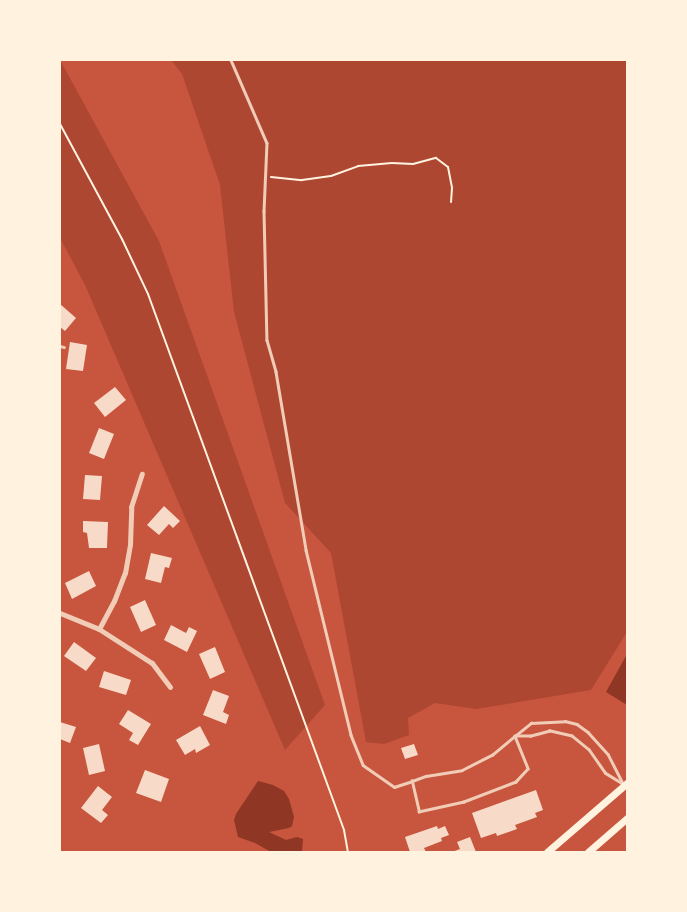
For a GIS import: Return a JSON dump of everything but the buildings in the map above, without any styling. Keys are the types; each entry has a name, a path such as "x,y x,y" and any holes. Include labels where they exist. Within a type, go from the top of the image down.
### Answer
{"main road":[{"path":"547,852 626,786"},
{"path":"588,852 627,818"}],"street":[{"path":"99,628 114,601 125,573 130,545 131,507 142,474"},
{"path":"60,612 99,628 152,663 170,687"}],"lane":[{"path":"232,60 267,143 264,220 266,340 276,372 311,570 351,735 363,765 394,787 462,770 492,755 531,723 565,721 578,724 608,754 626,786"},
{"path":"515,736 531,736 550,731 572,736 589,750 605,772 626,786"},
{"path":"412,781 419,812 464,802 516,782 528,769 515,736"}],"path":[{"path":"60,124 122,238 148,294 344,830 348,852"},
{"path":"266,176 302,180 331,176 358,166 392,163 413,164 436,158 448,167 452,188 451,202"}],"shaded area":[{"path":"60,60 159,241 325,705 285,750 85,285 60,238"},
{"path":"171,60 627,60 627,632 591,690 476,709 435,703 408,718 409,735 384,744 366,742 331,553 285,503 234,312 220,185 182,74"},
{"path":"627,654 627,705 606,692"},
{"path":"258,781 273,785 284,791 289,799 294,817 292,826 289,828 269,832 286,840 297,837 303,839 302,852 271,852 255,843 238,837 234,820 236,814"}]}
